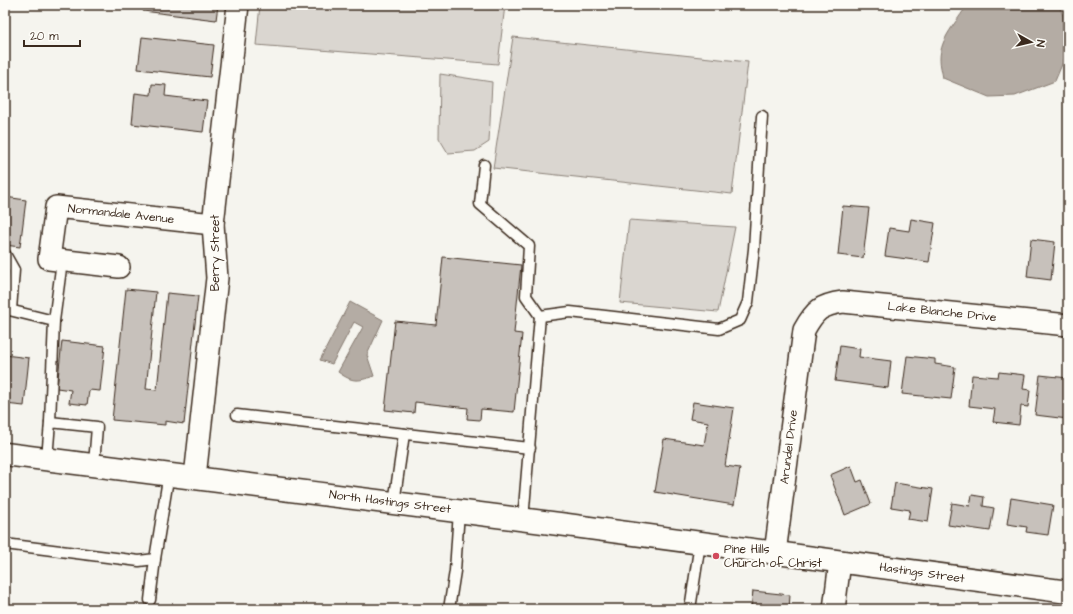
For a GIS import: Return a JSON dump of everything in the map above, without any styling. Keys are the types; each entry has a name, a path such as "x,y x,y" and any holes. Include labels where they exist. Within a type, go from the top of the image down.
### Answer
{"street":[{"name":"Berry Street","path":"195,477 217,278 213,224 238,5"},
{"name":"Normandale Avenue","path":"62,261 49,259 56,207 213,224"},
{"path":"62,261 119,267"},
{"name":"Lake Blanche Drive","path":"817,310 826,304 843,302 1068,325"},
{"name":"Arundel Drive","path":"775,553 802,341 804,330 817,310"},
{"name":"North Hastings Street","path":"5,454 94,464 775,553"},
{"name":"Hastings Street","path":"775,553 1068,592"},
{"path":"834,609 840,562"}],"lane":[{"path":"540,316 570,312 719,329 740,320 748,302 754,248 762,116"},
{"path":"484,165 480,204 529,246 526,296 540,316 523,520"},
{"path":"5,254 14,270 8,310 54,321"},
{"path":"47,459 54,321 62,261"},
{"path":"237,415 530,448"},
{"path":"50,422 97,427 94,464"},
{"path":"394,503 404,434"},
{"path":"150,600 169,474"},
{"path":"449,609 459,511"},
{"path":"690,609 700,542"},
{"path":"5,544 139,561 155,559"}],"shaded area":[{"path":"260,5 505,5 498,64 256,45"},
{"path":"967,5 1059,5 1066,24 1066,55 1055,81 1015,96 989,97 943,78 940,59 943,44 950,30"},
{"path":"513,37 748,62 732,194 493,168"},
{"path":"440,74 492,82 489,142 475,151 448,153 439,138"},
{"path":"629,220 735,227 718,312 620,303"},
{"path":"350,302 383,320 367,355 374,376 359,380 347,378 338,372 363,327 354,322 332,364 320,360"}],"building":[{"path":"143,5 218,5 216,20 143,11"},
{"path":"142,37 214,45 210,77 138,69"},
{"path":"152,84 166,85 165,96 207,101 203,132 132,124 135,93 151,95"},
{"path":"5,197 26,200 20,247 5,245"},
{"path":"843,206 869,208 863,258 838,255"},
{"path":"911,219 935,223 929,262 885,256 889,228 909,231"},
{"path":"1031,239 1055,242 1051,280 1027,277"},
{"path":"443,257 521,265 514,333 522,334 514,412 481,409 480,420 467,419 468,408 415,402 414,413 385,410 395,321 436,325"},
{"path":"126,289 156,292 146,389 157,390 167,293 198,296 184,424 165,421 165,425 112,420"},
{"path":"62,341 105,346 100,391 89,390 87,405 69,403 71,390 57,388"},
{"path":"840,346 860,349 859,357 891,361 888,388 835,381"},
{"path":"5,355 29,358 24,406 5,404"},
{"path":"907,356 935,359 935,364 955,367 951,399 902,394"},
{"path":"999,372 1025,375 1023,389 1030,390 1028,407 1021,406 1019,425 993,422 995,409 969,406 972,375 998,377"},
{"path":"1040,375 1068,378 1068,419 1035,415"},
{"path":"693,402 734,408 725,466 740,468 734,505 655,492 664,439 704,445 708,422 690,419"},
{"path":"851,466 857,482 862,480 871,504 845,515 830,475"},
{"path":"895,483 933,489 928,522 908,519 910,510 891,507"},
{"path":"972,495 984,497 983,506 994,508 990,531 948,525 952,503 970,506"},
{"path":"1011,498 1053,505 1048,535 1026,532 1027,527 1007,524"},
{"path":"1068,519 1068,540 1064,539"},
{"path":"753,591 790,595 789,609 751,609"}],"place":[{"name":"Pine Hills Church of Christ","path":"716,556"}]}
